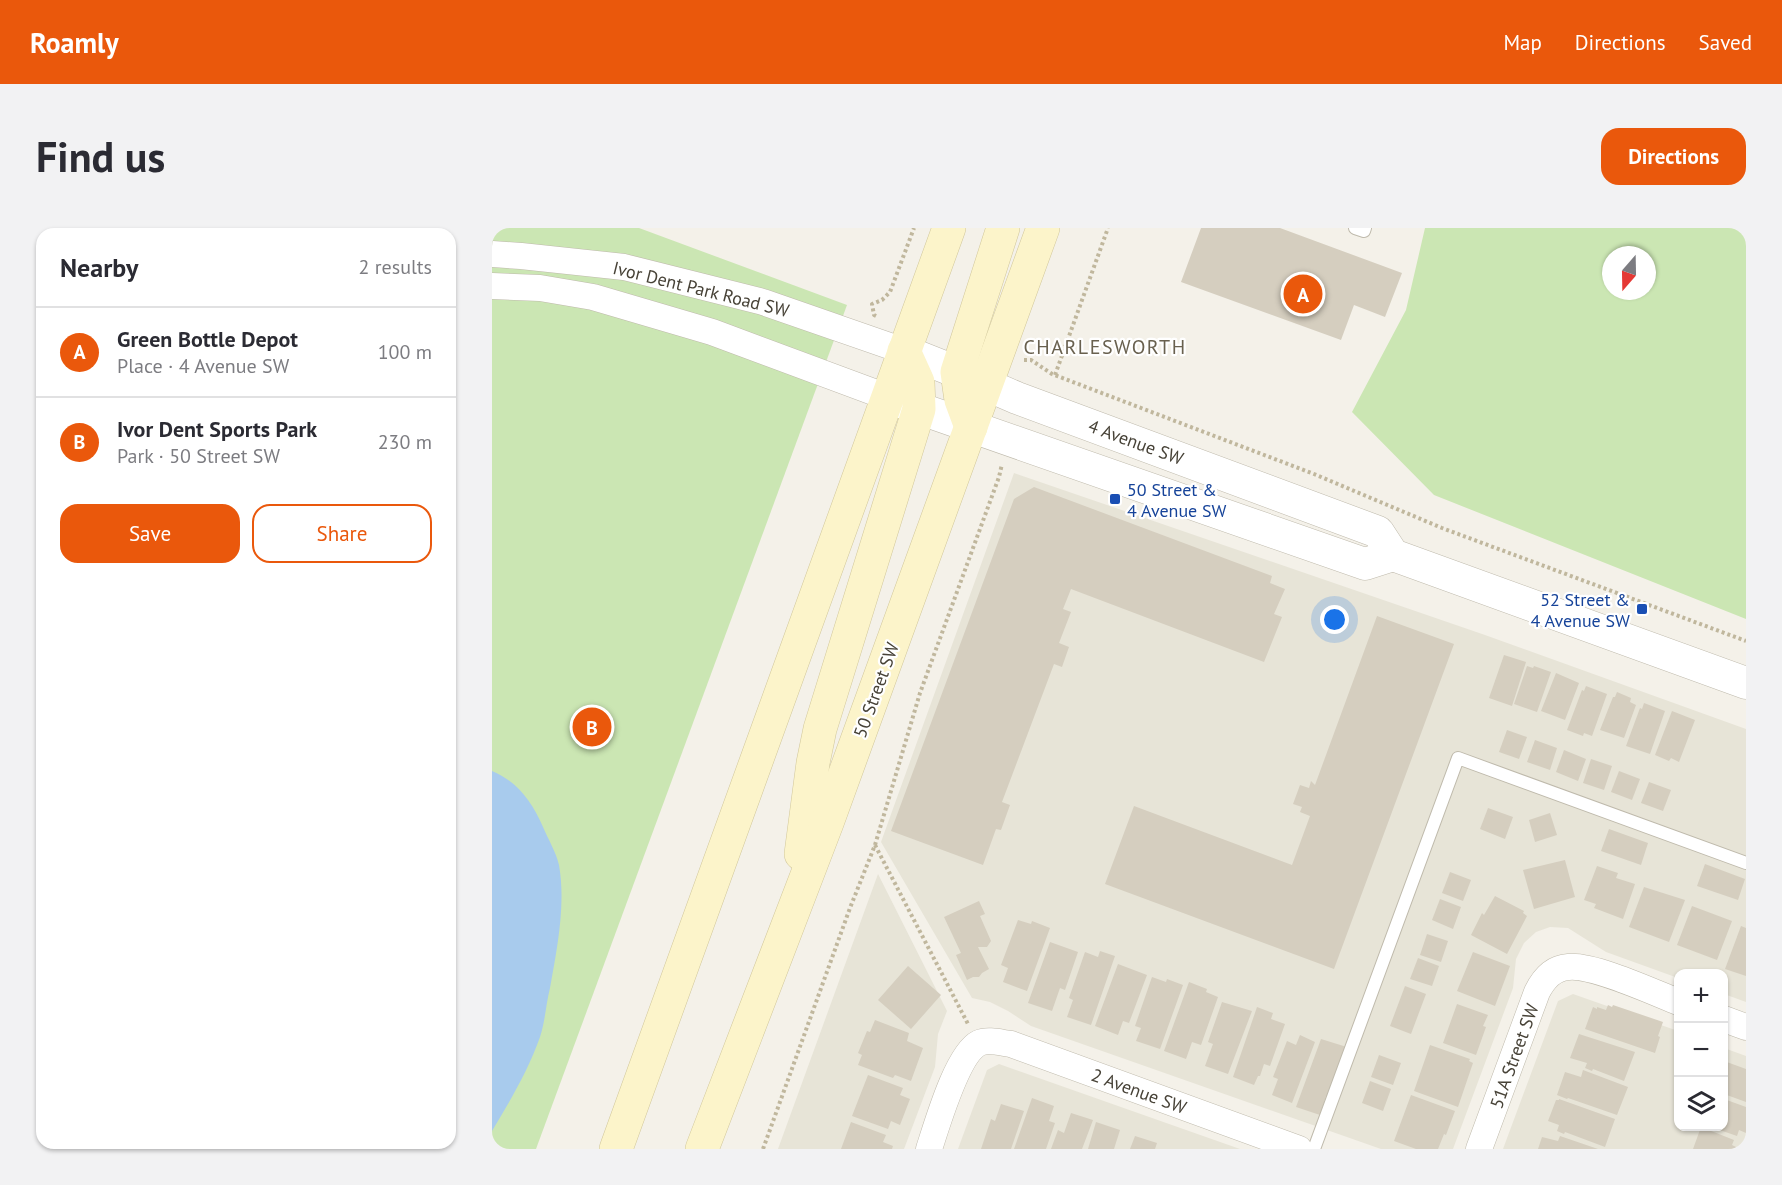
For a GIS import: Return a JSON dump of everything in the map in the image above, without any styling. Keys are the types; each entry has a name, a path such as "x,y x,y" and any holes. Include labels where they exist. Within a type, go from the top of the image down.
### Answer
{"main road":[{"path":"616,1149 949,228"},
{"path":"971,427 961,400 957,372 1003,228"},
{"name":"50 Street SW","path":"702,1149 827,823 1043,228"},
{"path":"795,904 813,763 820,729 919,409 918,382 904,351"}],"street":[{"name":"Ivor Dent Park Road SW","path":"492,254 624,267 764,302 904,351"},
{"name":"Ivor Dent Park Road SW","path":"492,286 540,288 593,297 712,332 888,397"},
{"name":"4 Avenue SW","path":"904,351 1017,398 1378,532 1393,555"},
{"path":"888,397 1365,564 1393,555 1746,683"},
{"name":"51A Street SW","path":"1479,1149 1537,992 1541,983 1557,970 1567,967 1591,969 1674,1000"},
{"path":"1728,1020 1746,1027"},
{"name":"2 Avenue SW","path":"979,1043 987,1041 1011,1044 1299,1149"},
{"path":"929,1149 959,1065 970,1049 979,1043"}],"lane":[{"path":"1355,228 1364,231 1365,228"},
{"path":"1314,1149 1458,758 1746,863"}],"path":[{"path":"874,315 872,304 882,300 890,292 914,228"},
{"path":"1055,375 1108,228"},
{"path":"1026,361 1031,360 1037,366 1055,375 1314,474 1442,528 1746,641"},
{"path":"763,1149 874,845 920,693 1001,467"},
{"path":"874,845 979,1043"}],"shaded area":[{"path":"1014,473 1485,635 1746,729 1746,1002 1728,995 1728,969 1674,969 1674,977 1606,952 1568,928 1550,927 1536,932 1524,943 1516,959 1513,988 1453,1149 1381,1149 1031,1026 990,1002 972,998 881,842"},
{"path":"878,874 947,1011 938,1034 935,1067 904,1149 778,1149"},
{"path":"1573,994 1674,1030 1674,1131 1728,1131 1728,1049 1746,1056 1746,1149 1503,1149 1558,1001"},
{"path":"999,1064 1240,1149 958,1149 987,1070"}],"green space":[{"path":"492,228 639,228 847,305 536,1149 492,1149"},
{"path":"1425,228 1746,228 1746,619 1434,495 1352,412 1406,310"}],"water":[{"path":"492,771 517,787 534,809 558,860 562,896 558,942 542,1031 524,1074 492,1131"}],"building":[{"path":"1201,228 1280,228 1402,273 1385,317 1354,305 1341,340 1181,282"},
{"path":"1034,487 1272,576 1270,583 1285,589 1274,614 1282,617 1264,662 1071,589 1063,609 1071,612 1059,643 1069,647 1062,667 1054,664 1002,802 1010,805 1001,830 996,829 983,865 891,831 1014,499"},
{"path":"1377,616 1454,644 1334,969 1105,884 1134,806 1292,865 1310,816 1300,812 1302,807 1293,804 1300,785 1309,788 1311,781 1315,785"},
{"path":"1504,655 1526,662 1512,706 1489,698"},
{"path":"1527,666 1551,672 1537,712 1514,704"},
{"path":"1556,673 1579,683 1565,720 1541,711"},
{"path":"1586,686 1607,694 1592,736 1584,733 1583,736 1567,730 1582,690 1584,691"},
{"path":"1617,692 1631,698 1630,702 1636,705 1624,738 1600,730"},
{"path":"1644,703 1665,711 1650,754 1626,746"},
{"path":"1672,711 1695,720 1679,762 1671,758 1669,761 1655,755"},
{"path":"1507,730 1527,737 1519,759 1499,752"},
{"path":"1535,740 1557,748 1550,770 1527,762"},
{"path":"1564,750 1586,759 1578,781 1556,772"},
{"path":"1591,759 1612,766 1604,790 1583,783"},
{"path":"1619,771 1640,779 1632,800 1611,792"},
{"path":"1649,782 1671,790 1663,811 1641,803"},
{"path":"1488,808 1513,817 1505,839 1480,829"},
{"path":"1550,813 1557,835 1535,842 1529,820"},
{"path":"1609,829 1648,843 1641,865 1601,851"},
{"path":"1565,860 1575,897 1534,909 1523,870"},
{"path":"1705,864 1745,879 1738,900 1697,886"},
{"path":"1597,866 1618,873 1616,878 1635,884 1623,919 1594,908 1596,904 1584,900"},
{"path":"1450,872 1471,880 1463,901 1442,893"},
{"path":"1644,887 1685,900 1669,942 1629,927"},
{"path":"1495,896 1524,911 1523,913 1527,916 1507,954 1471,935 1482,913 1484,915"},
{"path":"1440,899 1461,907 1453,929 1432,920"},
{"path":"979,901 985,914 980,916 991,941 987,947 978,947 989,969 979,977 967,980 956,955 961,953 944,917"},
{"path":"1692,906 1732,921 1717,960 1677,945"},
{"path":"1018,920 1031,924 1032,921 1050,928 1027,991 1003,982 1008,968 1001,965"},
{"path":"1741,926 1746,928 1746,976 1725,969"},
{"path":"1427,934 1448,941 1441,962 1420,955"},
{"path":"1050,942 1078,952 1065,990 1060,988 1052,1011 1028,1003"},
{"path":"1100,951 1115,956 1091,1025 1067,1017 1073,1000 1069,998 1085,952 1098,957"},
{"path":"1473,952 1510,966 1495,1006 1457,991"},
{"path":"1418,958 1439,966 1432,986 1410,979"},
{"path":"1118,964 1147,975 1129,1023 1123,1021 1118,1035 1095,1026"},
{"path":"908,966 941,995 911,1029 878,1000"},
{"path":"1152,977 1166,982 1167,979 1183,985 1160,1049 1136,1041 1141,1028 1135,1026"},
{"path":"1189,982 1207,989 1206,992 1218,997 1201,1045 1192,1042 1186,1059 1164,1051"},
{"path":"1405,986 1426,994 1411,1034 1390,1026"},
{"path":"1222,1002 1252,1011 1228,1074 1205,1066 1213,1044 1208,1042"},
{"path":"1457,1004 1488,1015 1476,1055 1443,1043"},
{"path":"1608,1005 1663,1022 1655,1053 1585,1029 1593,1007 1606,1010"},
{"path":"1257,1007 1273,1013 1271,1019 1285,1024 1270,1066 1264,1064 1254,1085 1233,1077"},
{"path":"875,1020 909,1033 907,1041 923,1048 911,1081 895,1075 893,1078 858,1065 862,1055 858,1053 867,1031 870,1032"},
{"path":"1579,1034 1635,1052 1624,1081 1593,1069 1592,1071 1585,1068 1587,1063 1570,1058"},
{"path":"1300,1035 1315,1042 1292,1103 1272,1095 1278,1079 1273,1077 1287,1041 1296,1045"},
{"path":"1321,1039 1350,1048 1332,1098 1326,1096 1320,1115 1296,1107"},
{"path":"1430,1045 1470,1059 1469,1061 1473,1063 1458,1107 1414,1091"},
{"path":"1379,1055 1401,1063 1393,1085 1371,1077"},
{"path":"1728,1062 1746,1069 1746,1102 1728,1095"},
{"path":"1583,1070 1628,1087 1617,1115 1557,1095 1565,1072 1581,1077"},
{"path":"868,1075 903,1088 900,1095 910,1099 900,1125 891,1121 888,1129 852,1116"},
{"path":"1370,1081 1391,1089 1383,1111 1362,1103"},
{"path":"1411,1095 1455,1111 1438,1149 1416,1149 1394,1141"},
{"path":"1032,1098 1054,1106 1049,1121 1055,1123 1046,1149 1014,1149"},
{"path":"1559,1099 1615,1119 1605,1147 1557,1131 1559,1125 1548,1121 1556,1100"},
{"path":"1728,1100 1746,1107 1746,1133 1739,1130 1737,1136 1723,1131 1728,1131"},
{"path":"1001,1104 1024,1111 1011,1149 981,1149 991,1119 995,1121"},
{"path":"1071,1113 1093,1120 1082,1149 1051,1149 1058,1130 1064,1133"},
{"path":"851,1122 886,1135 883,1142 893,1146 892,1149 841,1149"},
{"path":"1096,1122 1120,1130 1114,1149 1088,1149"},
{"path":"1700,1131 1711,1131 1734,1140 1732,1145 1736,1147 1735,1149 1693,1149"},
{"path":"1135,1136 1157,1143 1155,1149 1130,1149"},
{"path":"1560,1136 1598,1149 1538,1149 1542,1137 1558,1141"}],"place":[{"name":"Green Bottle Depot","path":"1303,294"},
{"name":"50 Street & 4 Avenue SW","path":"1115,499"},
{"name":"52 Street & 4 Avenue SW","path":"1642,609"},
{"name":"Ivor Dent Sports Park","path":"592,727"}],"district":[{"name":"CHARLESWORTH","path":"1105,347"}]}
